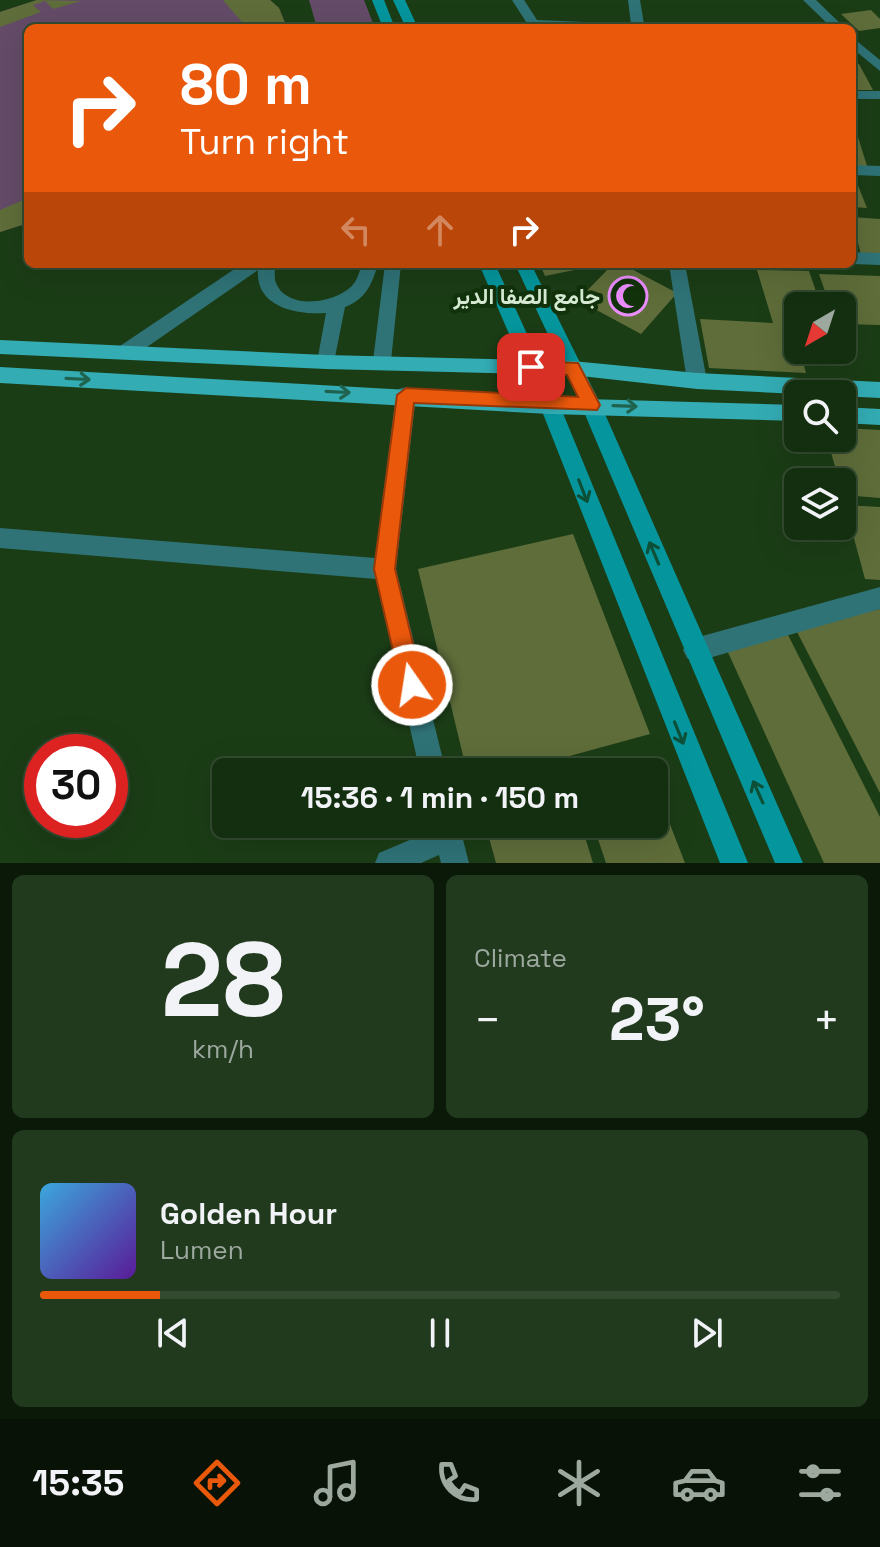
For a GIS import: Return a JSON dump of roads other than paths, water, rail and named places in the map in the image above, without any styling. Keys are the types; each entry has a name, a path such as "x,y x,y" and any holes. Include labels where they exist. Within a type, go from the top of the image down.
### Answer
{"main road":[{"path":"0,347 326,362 572,368 697,381 880,390"},
{"path":"0,375 406,395 550,406 784,412"},
{"path":"856,416 880,417"}],"street":[{"path":"378,0 387,24"},
{"path":"399,0 410,24"},
{"path":"518,0 533,24"},
{"path":"634,0 637,24"},
{"path":"809,0 835,24"},
{"path":"856,45 880,67"},
{"path":"856,95 880,95"},
{"path":"856,170 880,171"},
{"path":"856,258 880,259"},
{"path":"124,353 248,268"},
{"path":"267,268 266,282 285,302 319,308 337,304 363,287 369,268"},
{"path":"382,361 393,268"},
{"path":"489,268 550,406 683,743 734,863"},
{"path":"525,268 591,405 789,863"},
{"path":"678,268 697,381"},
{"path":"326,362 337,304"},
{"path":"406,395 385,569 430,758"},
{"path":"0,538 385,569"},
{"path":"695,650 880,598"},
{"path":"389,863 449,841"}],"place":[{"name":"جامع الصفا الدير","path":"628,296"}]}
